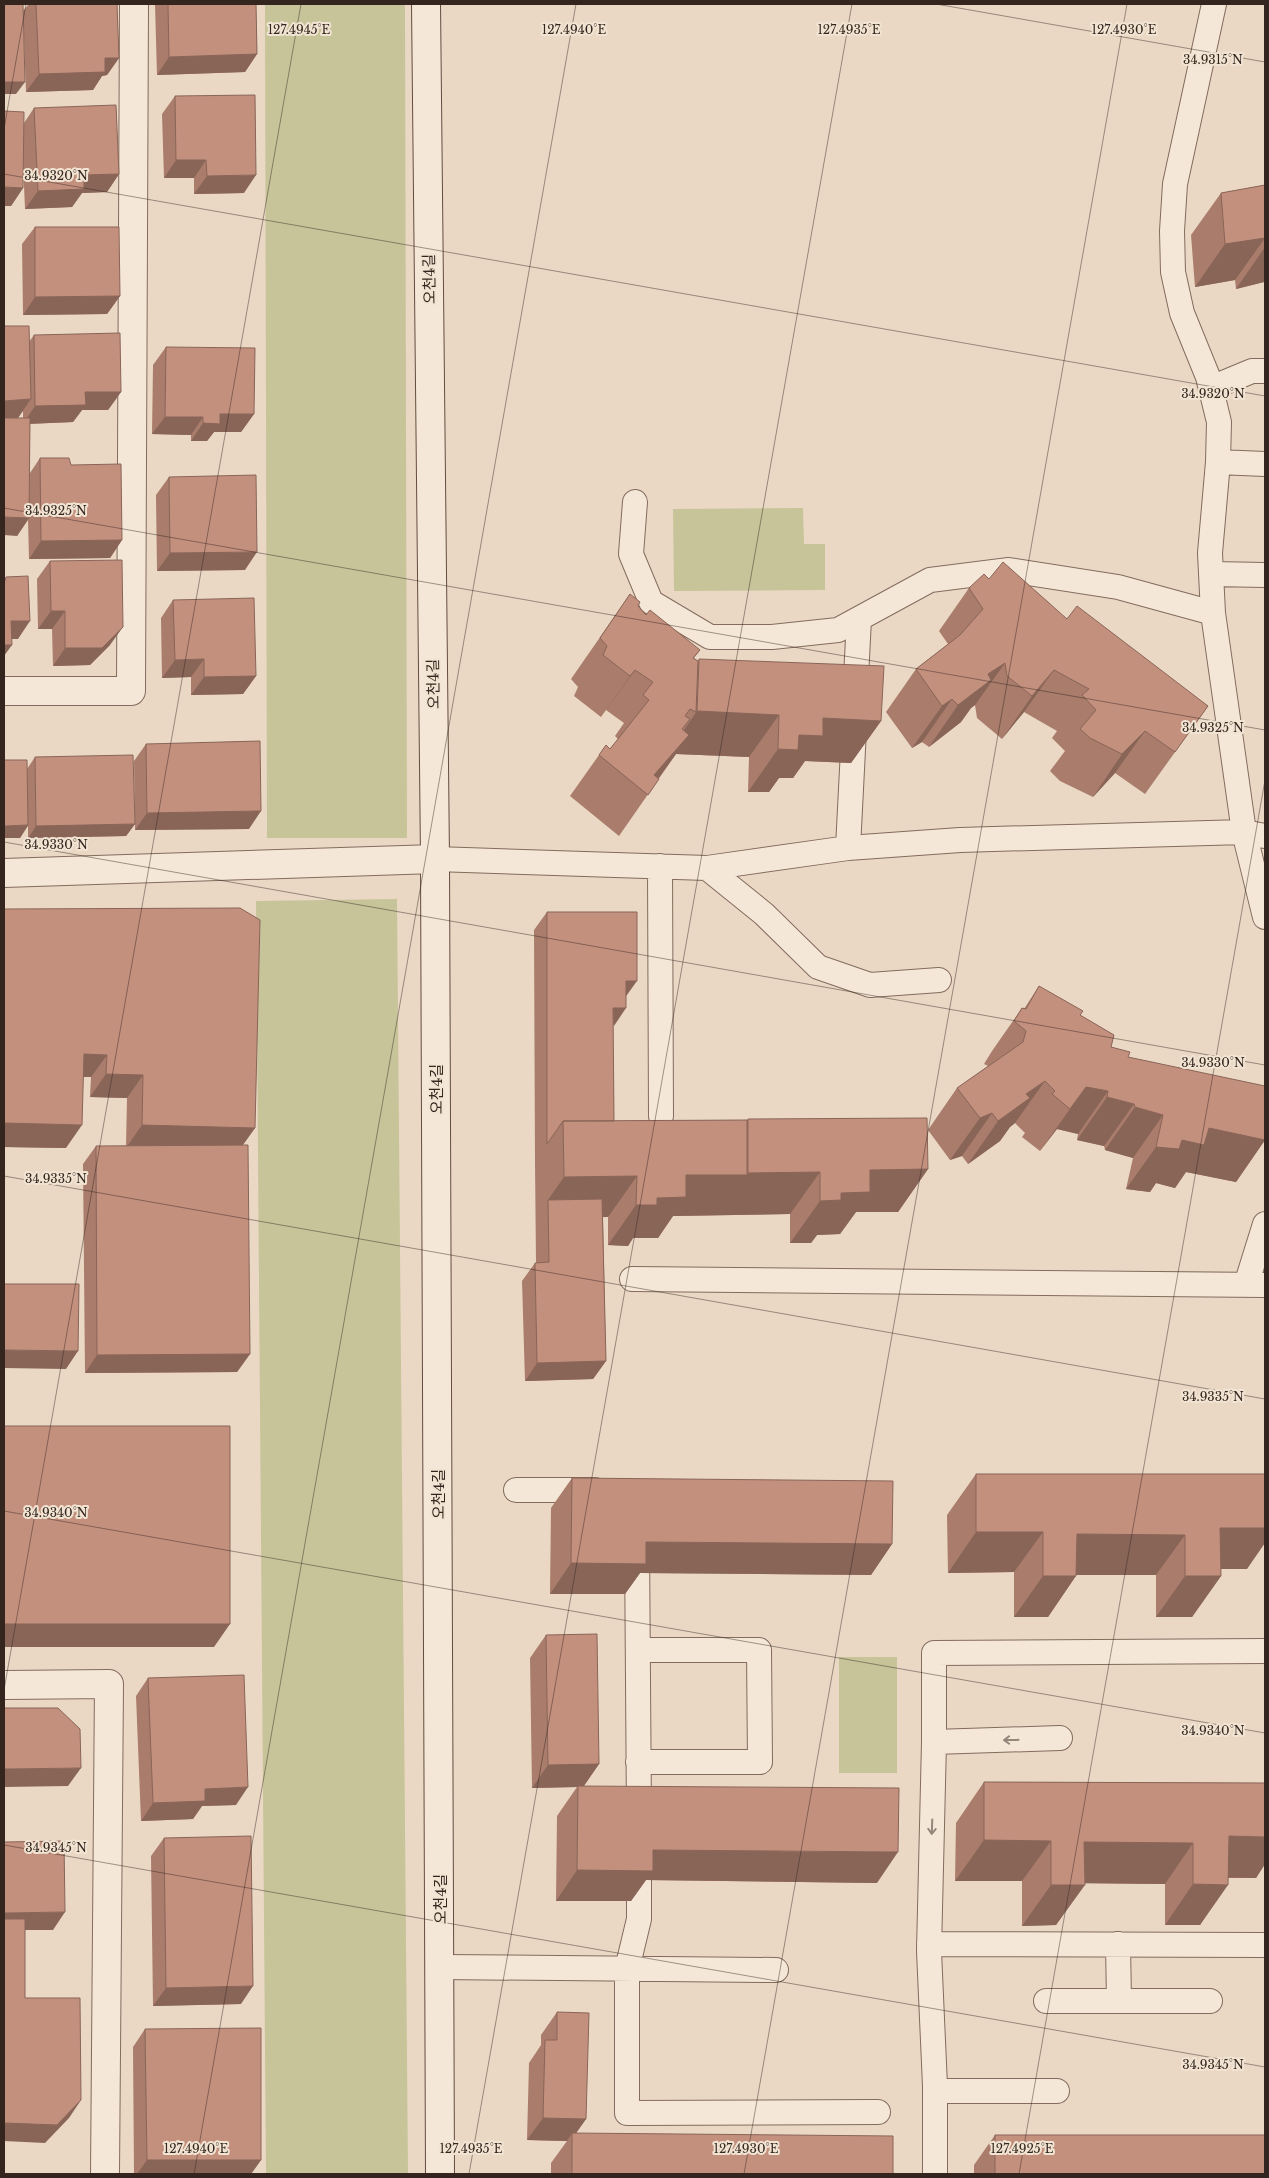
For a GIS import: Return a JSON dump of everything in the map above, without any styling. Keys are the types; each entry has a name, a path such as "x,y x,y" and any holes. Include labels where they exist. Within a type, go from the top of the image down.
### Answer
{"street":[{"path":"4,691 131,691 134,4"},
{"name":"오천4길","path":"426,4 436,859 440,2174"},
{"path":"4,873 436,859"},
{"path":"4,1685 109,1684 105,2174"}],"lane":[{"path":"1214,4 1175,184 1172,272 1182,313 1210,388 1219,422 1218,462 1210,554 1213,613 1255,834 1265,917"},
{"path":"1210,388 1252,371 1265,371"},
{"path":"1218,462 1265,464"},
{"path":"636,502 631,554 651,602 710,637 772,637 838,630 930,580 1009,570 1118,587 1213,613"},
{"path":"1211,574 1265,575"},
{"path":"848,848 859,618"},
{"path":"436,859 707,868 848,848 960,840 1255,834"},
{"path":"660,866 661,1116"},
{"path":"707,868 764,914 818,967 870,985 939,980"},
{"path":"632,1278 1255,1285 1265,1224"},
{"path":"516,1490 618,1490"},
{"path":"637,1518 639,1919 627,1969 627,2113 878,2112"},
{"path":"638,1650 759,1650 760,1762 638,1762"},
{"path":"935,2174 935,2091 929,1944 934,1742 934,1652 1265,1651"},
{"path":"934,1742 1060,1738"},
{"path":"929,1944 1265,1945"},
{"path":"1118,1944 1119,2001"},
{"path":"440,1967 776,1970"},
{"path":"1046,2000 1210,2001"},
{"path":"935,2091 1056,2091"}],"shaded area":[{"path":"265,4 405,4 407,838 267,838"},
{"path":"803,508 804,544 825,544 825,590 674,591 673,509"},
{"path":"397,899 408,2174 266,2174 256,901"},
{"path":"839,1657 897,1657 897,1773 839,1773"}],"building":[{"path":"4,4 23,4 25,82 4,82"},
{"path":"36,4 117,4 119,58 105,58 105,72 39,74"},
{"path":"168,4 256,4 257,54 169,57"},
{"path":"255,95 256,175 207,176 206,160 176,160 175,96"},
{"path":"116,105 119,174 84,175 84,189 38,191 34,108"},
{"path":"4,111 24,112 23,188 4,187"},
{"path":"1265,185 1265,238 1225,244 1221,193"},
{"path":"35,227 119,227 120,296 35,297"},
{"path":"4,326 29,326 31,399 4,401"},
{"path":"120,333 121,392 85,392 86,405 35,406 34,335"},
{"path":"166,347 255,348 254,414 220,414 220,424 203,423 203,417 165,417"},
{"path":"4,418 30,418 29,518 4,517"},
{"path":"40,458 69,458 71,465 121,464 122,540 41,541"},
{"path":"256,475 257,552 170,553 169,477"},
{"path":"122,560 123,627 102,648 65,648 65,611 51,611 50,561"},
{"path":"1003,562 1067,619 1077,606 1208,706 1175,752 1145,731 1122,754 1090,738 1080,729 1096,710 1082,695 1089,689 1054,670 1032,696 1007,676 1005,663 988,674 991,680 958,705 952,699 942,706 916,669 960,635 983,609 969,588 984,574 989,579"},
{"path":"28,576 30,621 11,621 12,645 4,645 4,581 6,577"},
{"path":"630,594 640,602 638,606 646,615 650,610 700,650 693,658 698,661 696,712 690,709 685,716 690,719 682,729 689,735 654,775 659,779 648,795 599,755 606,745 610,749 649,700 643,695 653,682 635,670 630,676 603,655 607,646 600,638"},
{"path":"254,598 256,676 204,677 204,659 175,660 173,600"},
{"path":"699,659 884,666 881,721 823,718 823,736 799,735 798,750 778,749 779,715 697,711"},
{"path":"260,741 261,811 147,813 146,744"},
{"path":"133,755 135,824 36,826 35,757"},
{"path":"4,760 27,760 28,825 4,826"},
{"path":"240,908 260,920 255,1128 142,1125 143,1075 106,1074 107,1055 84,1054 82,1125 4,1123 4,909"},
{"path":"547,912 637,912 637,981 626,981 626,1008 613,1008 614,1121 563,1121 547,1144"},
{"path":"1039,986 1083,1011 1080,1015 1114,1035 1111,1047 1130,1052 1128,1057 1265,1086 1265,1140 1209,1128 1204,1145 1182,1140 1179,1149 1156,1147 1163,1115 1135,1107 1134,1104 1107,1097 1108,1091 1086,1087 1070,1109 1052,1094 1055,1091 1045,1081 1026,1094 1030,1098 998,1121 992,1113 980,1118 957,1088 1023,1042 1026,1031 1014,1021 1022,1008 1026,1009"},
{"path":"927,1118 928,1169 870,1170 870,1192 841,1193 841,1200 820,1201 820,1172 748,1173 748,1119"},
{"path":"747,1120 747,1175 686,1175 686,1197 657,1198 657,1205 636,1205 637,1176 564,1177 563,1121"},
{"path":"248,1145 250,1354 97,1355 96,1146"},
{"path":"602,1199 606,1361 537,1363 535,1263 549,1262 548,1200"},
{"path":"4,1284 79,1284 78,1351 4,1350"},
{"path":"4,1426 230,1426 230,1624 4,1624"},
{"path":"976,1474 1265,1474 1265,1528 1220,1528 1221,1576 1185,1576 1185,1535 1077,1534 1076,1576 1043,1576 1043,1532 976,1532"},
{"path":"572,1478 893,1481 892,1544 646,1542 646,1564 571,1563"},
{"path":"597,1634 599,1764 548,1765 546,1635"},
{"path":"244,1675 248,1787 205,1789 205,1801 153,1803 148,1678"},
{"path":"4,1708 58,1708 80,1729 81,1768 4,1769"},
{"path":"984,1782 1265,1783 1265,1837 1229,1836 1228,1885 1193,1884 1193,1843 1084,1842 1085,1885 1051,1885 1051,1841 984,1840"},
{"path":"578,1786 899,1788 898,1852 653,1850 653,1871 577,1870"},
{"path":"251,1836 253,1986 166,1988 164,1838"},
{"path":"64,1841 65,1912 4,1913 4,1842"},
{"path":"4,1919 25,1919 25,1998 80,1998 81,2100 57,2125 4,2123"},
{"path":"557,2012 589,2013 586,2119 543,2118 545,2040 557,2040"},
{"path":"261,2028 261,2160 147,2160 145,2029"},
{"path":"572,2133 893,2136 893,2174 572,2174"},
{"path":"995,2135 1265,2135 1265,2174 995,2174"}]}
